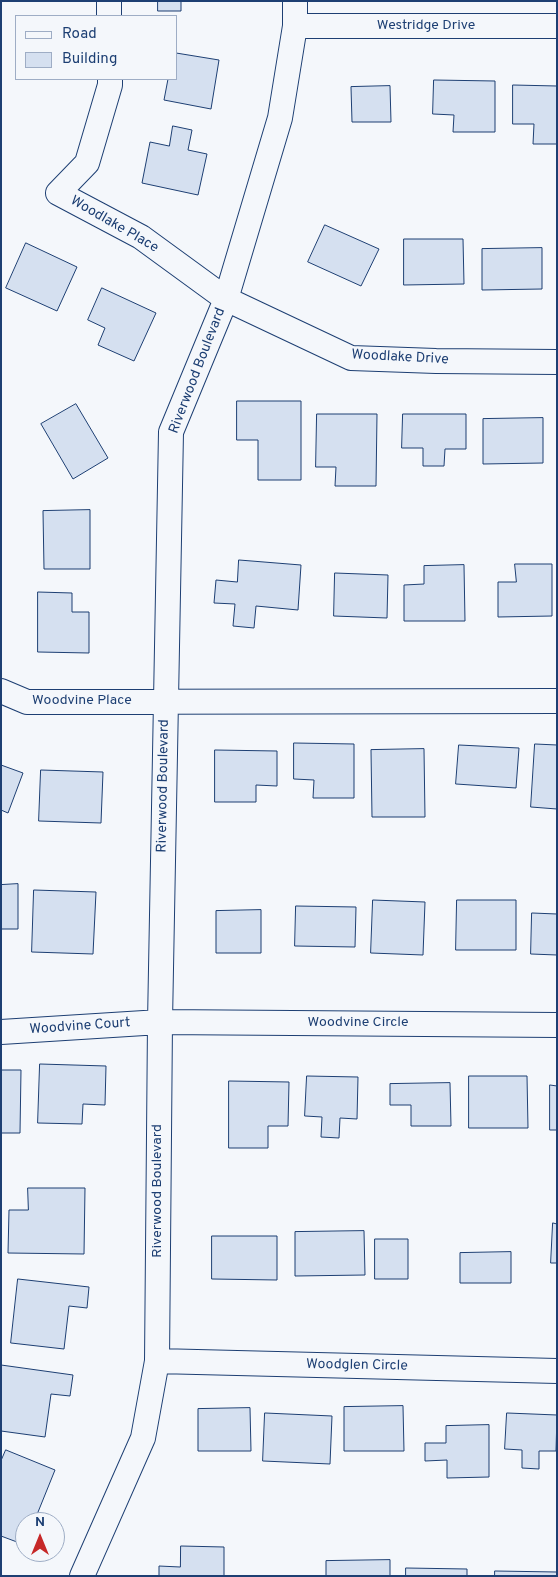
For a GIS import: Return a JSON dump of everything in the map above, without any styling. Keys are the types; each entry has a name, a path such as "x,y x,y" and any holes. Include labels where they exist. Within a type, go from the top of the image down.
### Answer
{"street":[{"path":"109,1 110,15"},
{"name":"Riverwood Boulevard","path":"82,1576 143,1438 157,1361 160,1022 171,432 226,299 280,118 295,26 296,1"},
{"name":"Westridge Drive","path":"295,26 557,26"},
{"name":"Woodlake Place","path":"110,80 87,163 58,193 141,237 226,299"},
{"name":"Woodlake Drive","path":"226,299 352,358 557,362"},
{"name":"Woodvine Place","path":"1,691 27,702 165,701"},
{"path":"165,701 557,701"},
{"name":"Woodvine Circle","path":"160,1022 557,1025"},
{"name":"Woodvine Court","path":"1,1032 160,1022"},
{"name":"Woodglen Circle","path":"157,1361 557,1371"}],"building":[{"path":"158,1 181,1 181,11 158,11"},
{"path":"178,53 219,60 211,109 164,100 168,80 178,80"},
{"path":"434,80 495,81 495,132 453,132 454,115 433,114"},
{"path":"513,85 557,86 557,144 533,144 534,124 513,124"},
{"path":"390,86 391,122 352,122 351,87"},
{"path":"173,126 192,130 188,150 207,154 198,195 142,183 150,142 169,146"},
{"path":"325,225 379,249 361,286 308,262"},
{"path":"404,239 463,239 464,284 404,285"},
{"path":"26,243 77,267 57,311 6,288"},
{"path":"542,248 542,289 482,290 482,249"},
{"path":"102,288 156,313 134,361 98,345 105,328 88,320"},
{"path":"237,401 301,401 301,480 258,480 258,440 237,440"},
{"path":"76,404 108,458 73,479 41,424"},
{"path":"317,414 377,414 376,486 335,486 336,467 316,467"},
{"path":"403,414 466,414 466,449 445,449 444,466 423,466 423,448 402,448"},
{"path":"543,418 543,463 483,464 483,419"},
{"path":"90,510 90,569 44,569 43,511"},
{"path":"239,560 301,565 298,610 256,606 254,628 233,626 235,604 214,603 216,580 237,582"},
{"path":"515,564 552,564 552,616 498,617 498,582 516,582"},
{"path":"464,565 465,621 404,621 404,585 424,584 424,566"},
{"path":"335,573 388,575 387,618 334,616"},
{"path":"38,592 72,593 72,612 89,612 89,653 38,652"},
{"path":"294,743 354,744 354,798 313,798 314,780 294,779"},
{"path":"535,744 557,745 557,809 531,807"},
{"path":"459,745 519,748 516,788 456,784"},
{"path":"424,749 425,817 372,817 371,750"},
{"path":"215,750 277,751 277,786 256,785 256,802 215,802"},
{"path":"1,765 23,773 8,813 1,810"},
{"path":"41,770 103,772 101,823 39,821"},
{"path":"18,884 18,929 1,929 1,885"},
{"path":"34,890 96,892 93,954 32,952"},
{"path":"373,900 425,902 423,955 371,953"},
{"path":"457,900 516,900 516,950 456,950"},
{"path":"296,906 356,907 355,947 295,946"},
{"path":"261,910 261,953 216,953 216,911"},
{"path":"532,913 557,914 557,955 531,954"},
{"path":"40,1064 106,1066 105,1105 83,1104 82,1124 38,1123"},
{"path":"1,1070 21,1070 20,1133 1,1133"},
{"path":"307,1076 358,1077 357,1119 340,1118 339,1138 321,1137 322,1117 305,1116"},
{"path":"469,1076 527,1076 528,1128 469,1128"},
{"path":"229,1081 289,1082 288,1126 268,1126 268,1148 229,1148"},
{"path":"450,1083 451,1126 411,1126 411,1105 390,1105 390,1084"},
{"path":"550,1085 557,1086 557,1130 550,1130"},
{"path":"28,1188 85,1188 84,1254 8,1253 9,1210 28,1210"},
{"path":"553,1223 557,1224 557,1263 551,1263"},
{"path":"364,1231 365,1275 295,1276 295,1232"},
{"path":"212,1236 277,1236 277,1280 212,1279"},
{"path":"375,1239 408,1239 408,1279 375,1279"},
{"path":"511,1252 511,1283 460,1283 460,1253"},
{"path":"18,1279 89,1287 87,1308 69,1306 64,1349 11,1343"},
{"path":"1,1365 73,1375 70,1396 51,1394 45,1437 1,1431"},
{"path":"403,1406 404,1451 344,1451 344,1407"},
{"path":"250,1408 251,1451 198,1451 198,1409"},
{"path":"265,1413 332,1416 330,1464 263,1461"},
{"path":"507,1413 557,1415 556,1451 539,1451 539,1469 522,1468 522,1450 505,1449"},
{"path":"489,1425 489,1477 447,1478 447,1460 425,1461 425,1443 446,1443 446,1426"},
{"path":"6,1450 55,1470 38,1512 15,1512 15,1541 1,1536 1,1461"},
{"path":"181,1546 224,1547 224,1576 159,1576 159,1566 180,1567"},
{"path":"390,1560 390,1576 326,1576 326,1561"},
{"path":"406,1568 467,1569 467,1576 406,1576"},
{"path":"495,1571 557,1572 557,1576 495,1576"}]}
